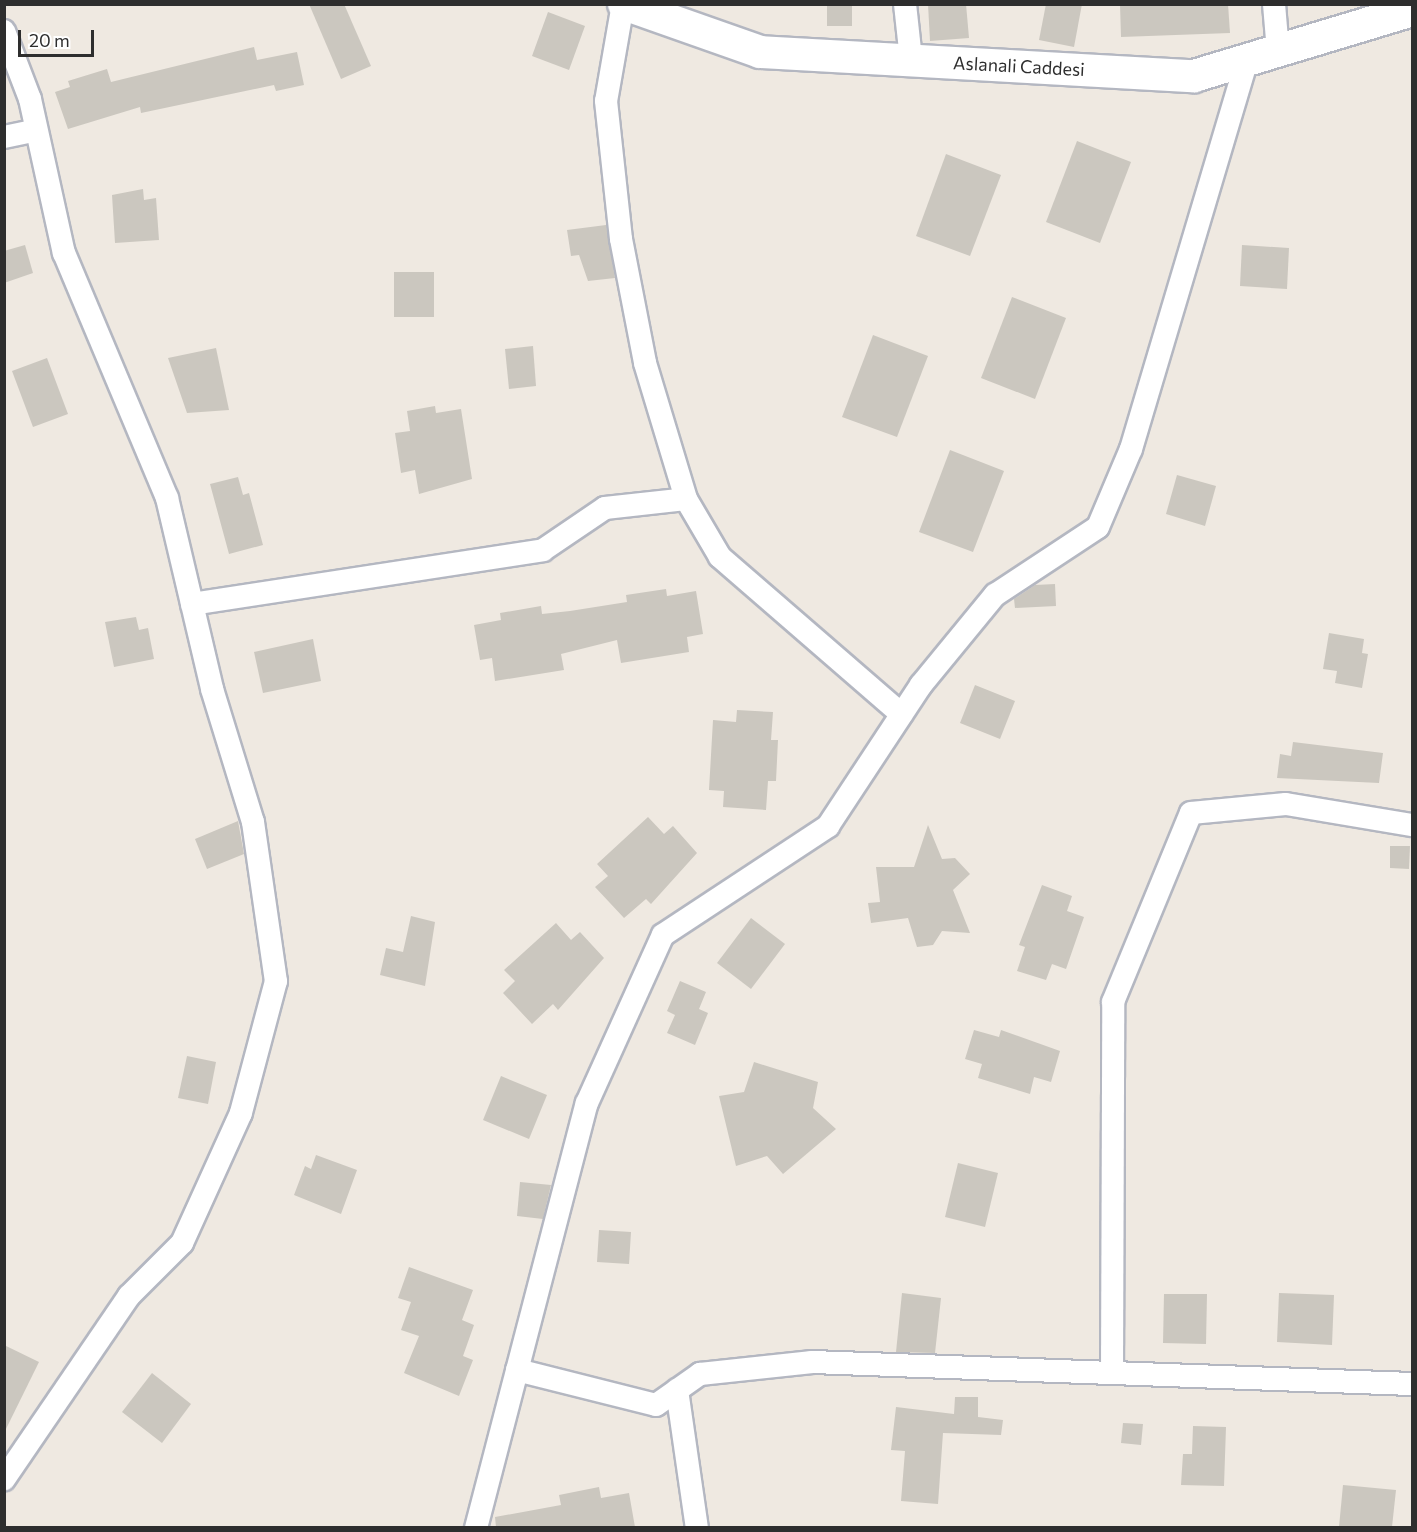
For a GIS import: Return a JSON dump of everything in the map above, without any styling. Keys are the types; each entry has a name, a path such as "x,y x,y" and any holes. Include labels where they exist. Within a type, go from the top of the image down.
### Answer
{"street":[{"name":"Aslanali Caddesi","path":"623,4 760,52 1194,76 1246,64 1413,10"},
{"path":"623,4 606,101 621,239 645,363 686,499 720,557 901,714"},
{"path":"905,4 911,59"},
{"path":"1274,4 1278,52"},
{"path":"4,30 36,130 64,253 167,498 192,604 253,822 276,981 241,1113 182,1243 129,1296 4,1479"},
{"path":"476,1527 587,1103 663,935 828,826 901,714 995,595 1098,527 1131,448 1246,64"},
{"path":"4,137 36,130"},
{"path":"192,604 543,550 605,508 686,499"},
{"path":"1112,1373 1113,1002 1191,813 1286,804 1413,825"},
{"path":"517,1370 656,1405 700,1374 812,1362 1413,1384"},
{"path":"677,1390 697,1527"}],"building":[{"path":"309,4 344,4 371,66 341,79"},
{"path":"827,4 852,4 852,26 827,26"},
{"path":"928,4 966,4 969,38 930,41"},
{"path":"1046,4 1082,4 1074,47 1039,40"},
{"path":"1120,4 1228,4 1230,33 1121,37"},
{"path":"548,12 585,26 569,70 532,56"},
{"path":"254,47 257,60 297,52 304,85 276,91 274,85 141,113 140,107 68,129 55,92 70,87 68,81 107,69 111,82"},
{"path":"1077,141 1131,162 1100,243 1046,222"},
{"path":"946,154 1001,175 970,256 916,236"},
{"path":"143,189 144,200 156,198 159,240 115,243 112,195"},
{"path":"606,225 615,278 588,281 579,255 571,256 567,230"},
{"path":"25,245 33,273 4,283 4,251"},
{"path":"1242,245 1289,248 1287,289 1240,286"},
{"path":"394,272 434,272 434,317 394,317"},
{"path":"1012,297 1066,318 1035,399 981,378"},
{"path":"873,335 928,356 897,437 842,417"},
{"path":"533,346 536,386 509,389 505,349"},
{"path":"216,348 229,410 187,413 168,358"},
{"path":"47,358 68,414 33,427 12,371"},
{"path":"435,406 436,413 461,409 472,479 419,494 415,470 401,473 395,433 410,431 407,411"},
{"path":"950,450 1004,471 973,552 919,532"},
{"path":"1177,475 1216,486 1205,526 1166,514"},
{"path":"238,477 243,495 249,493 263,545 229,554 210,484"},
{"path":"1055,584 1056,606 1015,608 1014,599 1035,585"},
{"path":"666,589 667,596 696,591 703,634 687,637 689,652 621,663 617,640 561,654 564,670 495,681 492,658 480,660 474,625 501,620 500,613 541,606 542,614 570,611 627,602 626,595"},
{"path":"136,617 139,630 148,628 154,659 114,667 105,622"},
{"path":"1329,633 1364,639 1362,653 1368,654 1362,688 1335,683 1337,671 1323,669"},
{"path":"313,639 321,681 263,693 254,652"},
{"path":"975,685 1015,701 1000,739 960,723"},
{"path":"737,710 773,712 771,740 778,740 776,781 768,781 766,810 723,807 724,791 709,790 713,720 736,722"},
{"path":"1293,742 1383,753 1379,783 1277,778 1280,754 1291,756"},
{"path":"648,817 664,834 673,826 697,853 651,904 646,899 624,918 595,887 608,876 597,864"},
{"path":"238,821 244,854 207,869 195,839"},
{"path":"928,825 942,859 955,858 970,874 953,890 970,933 942,931 933,945 917,947 908,918 871,923 868,903 880,902 876,867 914,867"},
{"path":"1390,846 1410,846 1409,869 1390,868"},
{"path":"1042,885 1072,896 1067,911 1084,917 1066,969 1052,964 1046,980 1017,971 1025,947 1019,945"},
{"path":"411,916 435,922 425,986 380,975 386,948 403,952"},
{"path":"751,918 785,944 751,989 717,963"},
{"path":"556,923 571,940 580,932 604,958 558,1010 553,1004 532,1024 503,993 515,981 504,970"},
{"path":"680,981 706,992 699,1009 708,1013 695,1045 667,1033 675,1015 667,1011"},
{"path":"974,1030 999,1037 1001,1030 1060,1051 1051,1082 1034,1077 1030,1094 978,1078 982,1064 965,1059"},
{"path":"187,1056 216,1062 208,1104 178,1098"},
{"path":"754,1062 818,1082 813,1108 836,1129 783,1174 767,1156 736,1166 719,1096 744,1092"},
{"path":"501,1076 547,1095 529,1139 483,1120"},
{"path":"316,1155 357,1170 341,1214 294,1195 305,1166 311,1169"},
{"path":"958,1163 998,1173 985,1227 945,1217"},
{"path":"520,1182 551,1185 543,1219 517,1216"},
{"path":"599,1230 631,1232 629,1264 597,1262"},
{"path":"409,1267 473,1290 462,1320 474,1325 463,1356 473,1360 459,1396 404,1373 419,1336 401,1330 411,1302 398,1298"},
{"path":"902,1293 941,1298 935,1353 896,1352"},
{"path":"1279,1293 1334,1295 1332,1345 1277,1342"},
{"path":"1164,1294 1207,1294 1206,1344 1163,1343"},
{"path":"4,1345 39,1362 4,1433"},
{"path":"152,1373 191,1404 162,1443 122,1412"},
{"path":"955,1397 978,1397 978,1417 1003,1420 1001,1435 943,1433 938,1504 901,1501 905,1451 891,1450 896,1407 954,1414"},
{"path":"1123,1423 1143,1424 1141,1445 1121,1443"},
{"path":"1193,1426 1226,1427 1224,1486 1181,1485 1183,1454 1192,1454"},
{"path":"1343,1485 1396,1490 1392,1527 1339,1527"},
{"path":"599,1487 601,1498 629,1493 635,1527 496,1527 495,1517 561,1505 559,1495"}]}
